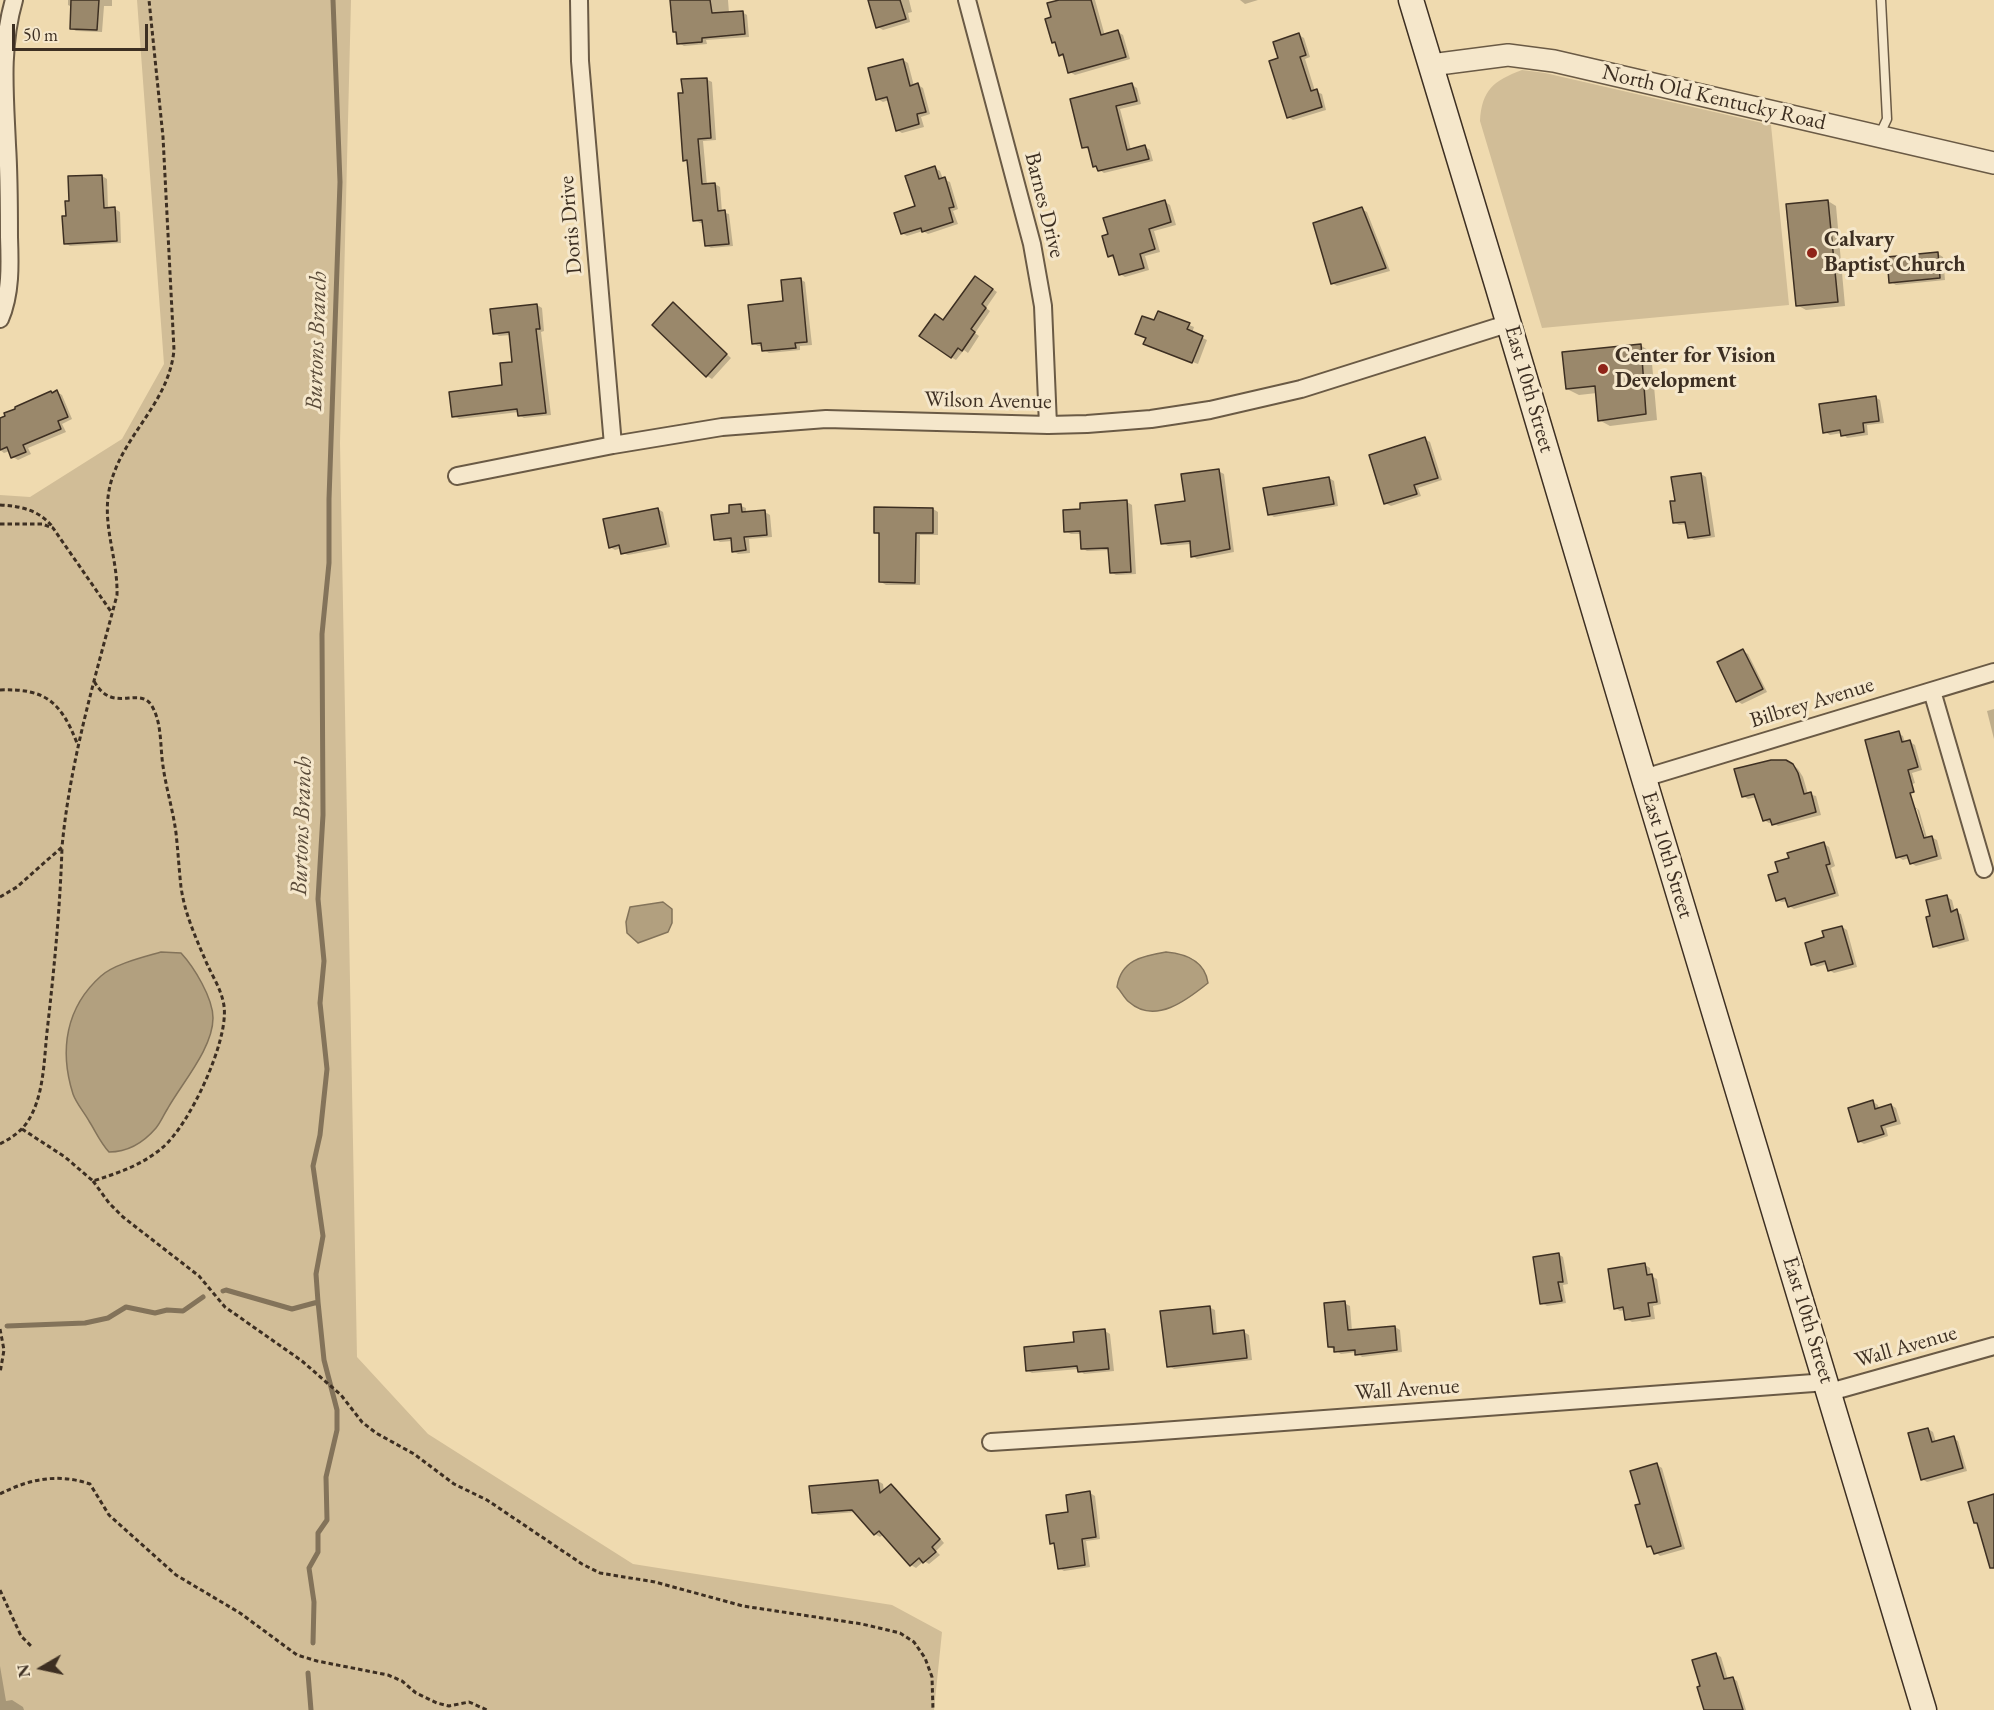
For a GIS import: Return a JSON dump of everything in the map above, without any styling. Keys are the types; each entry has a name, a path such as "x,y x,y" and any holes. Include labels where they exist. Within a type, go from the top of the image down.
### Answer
{"main road":[{"name":"East 10th Street","path":"1411,0 1510,323 1924,1710"}],"street":[{"path":"0,318 8,290 10,263 7,146 1,65 2,29 14,0"},
{"name":"Doris Drive","path":"579,0 580,61 613,445"},
{"name":"Barnes Drive","path":"967,0 1032,244 1043,306 1048,425"},
{"name":"North Old Kentucky Road","path":"1431,65 1508,55 1554,62 1994,163"},
{"name":"Wilson Avenue","path":"457,476 613,445 722,427 826,419 1048,425 1151,419 1210,410 1301,389 1510,323"},
{"name":"Bilbrey Avenue","path":"1644,778 1994,672"},
{"path":"1932,691 1984,869"},
{"name":"Wall Avenue","path":"991,1442 1828,1387 1994,1346"}],"lane":[{"path":"1878,136 1887,119 1881,0"}],"path":[{"path":"0,1144 22,1129 36,1106 42,1075 57,942 62,847 78,745 117,595 118,581 106,520 108,498 114,473 125,450 165,387 173,368 163,137 149,0"},
{"path":"0,505 31,510 44,517 112,613"},
{"path":"0,524 42,524 53,528"},
{"path":"93,1181 145,1161 165,1146 181,1125 200,1092 218,1052 224,1024 224,1005 218,986 190,925 184,903 176,832 164,772 158,724 153,708 148,700 138,697 110,698 99,691 94,681"},
{"path":"0,690 35,691 47,699 60,710 70,724 78,745"},
{"path":"0,897 17,887 62,847"},
{"path":"22,1129 65,1157 93,1181 123,1217 199,1276 225,1307 287,1350 341,1395 362,1422 376,1433 414,1454 454,1484 487,1500 582,1564 600,1573 655,1582 743,1606 862,1624 900,1633 914,1642 925,1658 932,1677 933,1710"},
{"path":"0,1329 4,1350 0,1373"},
{"path":"0,1494 36,1479 62,1478 90,1484 109,1515 176,1575 240,1613 297,1654 317,1661 395,1678 416,1693 437,1703 450,1706 470,1702 487,1710"},
{"path":"0,1590 21,1636 33,1648"}],"shaded area":[{"path":"137,0 351,0 340,443 357,1357 428,1434 633,1564 892,1605 942,1632 934,1710 0,1710 0,495 30,497 122,439 164,364"},
{"path":"1522,70 1545,73 1771,125 1789,305 1542,328 1480,121 1483,102 1491,88 1503,78"},
{"path":"663,902 672,909 672,923 668,932 638,943 627,933 626,922 630,907"},
{"path":"161,952 181,953 191,966 210,1001 212,1029 196,1065 156,1128 135,1145 109,1152 73,1094 66,1046 69,1030 80,1001 101,976 121,964"},
{"path":"1166,952 1194,960 1203,969 1208,983 1181,1003 1170,1008 1149,1011 1139,1008 1127,1000 1117,987 1119,978 1128,965 1134,961"}],"building":[{"path":"71,0 99,0 97,30 70,29"},
{"path":"670,0 710,0 712,13 743,11 745,34 702,38 702,42 677,44 676,32 673,32"},
{"path":"868,0 900,0 906,19 876,28"},
{"path":"1059,0 1091,0 1101,35 1118,30 1126,57 1068,73 1063,54 1059,56 1055,42 1052,43 1045,19 1051,17 1047,3"},
{"path":"1299,33 1306,55 1300,57 1311,91 1317,89 1322,107 1287,118 1269,61 1278,58 1273,42"},
{"path":"903,59 910,86 918,83 926,112 917,114 919,124 896,131 887,97 876,100 868,68"},
{"path":"707,78 711,138 698,139 702,184 715,183 718,211 725,210 729,244 705,246 702,220 693,221 687,160 683,161 678,93 683,93 681,79"},
{"path":"1132,83 1137,101 1116,106 1127,150 1145,145 1149,159 1098,171 1096,166 1093,167 1088,147 1082,148 1070,99"},
{"path":"935,166 939,179 945,177 954,207 949,208 953,222 922,232 921,228 901,234 894,213 915,206 905,176"},
{"path":"102,175 104,208 115,207 117,241 64,244 62,216 66,216 65,201 69,201 68,176"},
{"path":"1165,200 1171,222 1149,229 1155,249 1140,254 1144,268 1119,275 1113,255 1108,257 1102,236 1108,234 1103,218"},
{"name":"Calvary Baptist Church","path":"1828,200 1838,302 1796,306 1786,204"},
{"path":"1362,207 1386,268 1331,284 1313,223"},
{"path":"1938,252 1940,278 1889,283 1887,257"},
{"path":"975,276 993,289 982,304 986,308 971,329 975,332 962,351 958,348 951,358 919,336 935,314 943,320"},
{"path":"801,278 807,342 795,343 796,348 762,351 761,343 752,344 748,305 783,301 781,280"},
{"path":"673,302 727,354 706,377 652,325"},
{"path":"537,304 540,329 536,329 546,413 518,416 517,409 452,417 449,392 502,385 500,363 512,362 509,332 493,334 490,309"},
{"path":"1158,311 1190,323 1187,329 1203,336 1192,363 1143,344 1146,338 1135,334 1142,316 1154,320"},
{"name":"Center for Vision Development","path":"1641,344 1646,414 1598,421 1595,386 1566,389 1562,352"},
{"path":"57,390 68,417 58,421 61,429 23,445 26,452 11,458 7,447 0,450 0,418 5,416 4,413"},
{"path":"1876,396 1879,421 1863,423 1864,432 1841,436 1840,430 1823,433 1819,404"},
{"path":"1425,437 1438,478 1414,485 1417,494 1384,504 1369,455"},
{"path":"1219,469 1230,549 1191,557 1190,541 1161,544 1155,505 1185,501 1181,474"},
{"path":"1701,473 1710,535 1688,538 1685,522 1673,523 1670,501 1675,501 1671,477"},
{"path":"1329,477 1334,504 1268,515 1263,488"},
{"path":"1127,500 1131,572 1110,573 1108,548 1081,549 1080,531 1064,532 1063,510 1080,509 1080,503"},
{"path":"741,504 742,512 765,510 767,535 744,537 746,550 732,552 731,538 714,540 711,515 729,513 729,505"},
{"path":"874,507 933,508 933,533 916,533 915,583 879,582 879,533 874,533"},
{"path":"658,508 666,544 621,554 619,545 609,548 603,519"},
{"path":"1743,649 1763,689 1736,702 1717,662"},
{"path":"1899,731 1902,742 1910,740 1918,767 1908,770 1914,792 1910,793 1924,838 1932,836 1937,856 1910,864 1907,855 1896,858 1865,740"},
{"path":"1771,760 1786,760 1793,764 1804,794 1811,792 1816,812 1772,825 1770,819 1763,821 1754,794 1742,797 1734,769"},
{"path":"1824,842 1830,864 1826,865 1835,893 1788,907 1785,898 1776,901 1768,875 1778,872 1775,862 1789,858 1787,853"},
{"path":"1947,895 1951,912 1957,909 1964,939 1933,947 1926,917 1930,916 1926,900"},
{"path":"1842,926 1853,964 1828,971 1825,961 1811,965 1805,943 1824,937 1822,931"},
{"path":"1873,1100 1875,1109 1891,1104 1896,1121 1881,1126 1884,1134 1858,1142 1848,1108"},
{"path":"1559,1253 1563,1282 1558,1282 1562,1301 1540,1304 1533,1257"},
{"path":"1645,1263 1647,1275 1652,1274 1657,1302 1648,1303 1650,1316 1625,1320 1623,1307 1614,1309 1608,1269"},
{"path":"1345,1301 1348,1330 1395,1326 1397,1350 1355,1355 1355,1350 1334,1352 1334,1347 1328,1347 1324,1303"},
{"path":"1210,1306 1213,1334 1244,1330 1247,1358 1167,1367 1160,1311"},
{"path":"1105,1329 1109,1369 1078,1372 1077,1366 1026,1371 1024,1347 1074,1342 1073,1332"},
{"path":"1928,1428 1932,1442 1954,1436 1963,1468 1921,1480 1908,1433"},
{"path":"1657,1463 1681,1546 1654,1554 1651,1546 1647,1547 1635,1505 1640,1504 1630,1471"},
{"path":"878,1480 880,1493 891,1484 940,1539 932,1547 936,1552 923,1563 919,1558 910,1566 879,1531 874,1535 852,1510 812,1513 809,1486"},
{"path":"1090,1491 1096,1537 1082,1539 1085,1565 1058,1569 1054,1543 1050,1544 1046,1515 1068,1512 1066,1495"},
{"path":"1994,1494 1994,1568 1990,1568 1977,1523 1974,1523 1968,1502"},
{"path":"1716,1653 1724,1679 1733,1677 1743,1710 1704,1710 1692,1660"}],"waterway":[{"name":"Burtons Branch","path":"313,1643 314,1602 309,1568 318,1552 318,1533 327,1520 326,1477 337,1430 337,1410 324,1360 318,1302 316,1274 323,1236 313,1166 320,1135 327,1069 320,1003 324,961 318,899 323,815 322,634 329,563 329,499 340,182 333,0"},
{"path":"223,1291 292,1309 318,1302"},
{"path":"7,1326 85,1323 108,1318 126,1307 155,1313 167,1310 183,1311 203,1297"},
{"name":"Burtons Branch","path":"308,1673 311,1710"}],"place":[{"name":"Calvary Baptist Church","path":"1812,253"},
{"name":"Center for Vision Development","path":"1603,369"}]}
